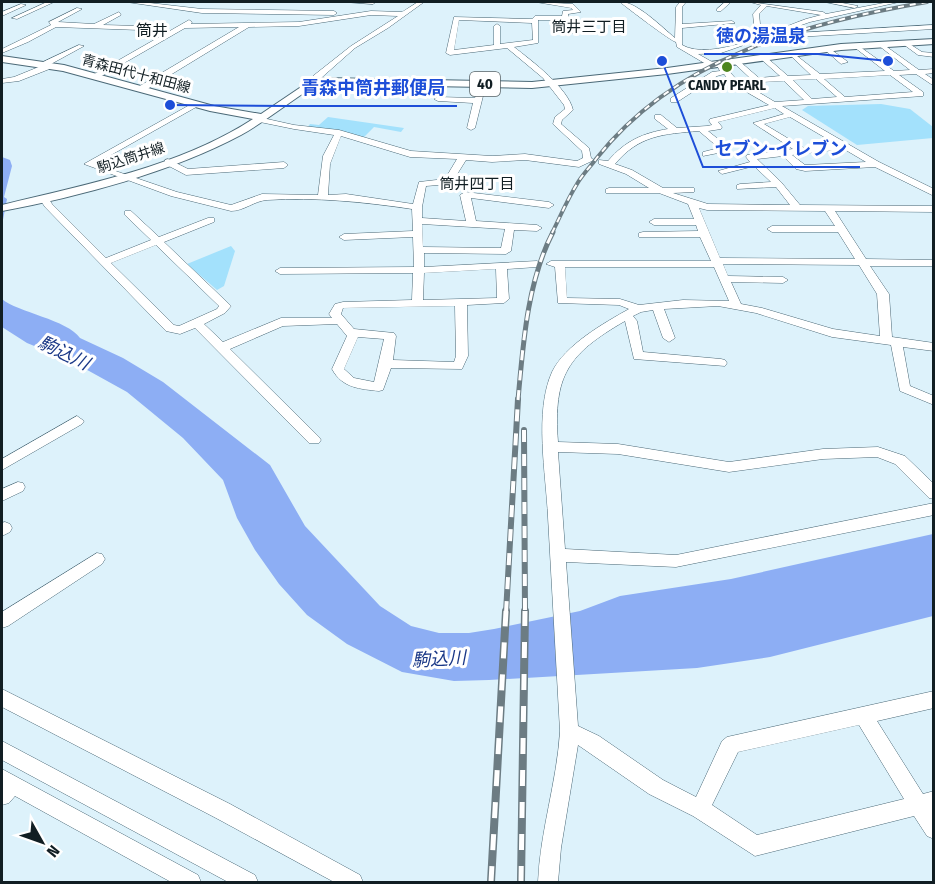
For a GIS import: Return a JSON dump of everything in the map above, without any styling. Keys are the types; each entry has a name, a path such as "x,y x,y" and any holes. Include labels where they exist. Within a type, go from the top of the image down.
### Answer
{"main road":[{"name":"40","path":"260,118 315,83 363,80 482,84 550,83 714,65 827,49 933,41"},
{"name":"青森田代十和田線","path":"2,59 47,65 231,113 260,118"},
{"name":"駒込筒井線","path":"2,208 125,177 168,162 226,138 260,118"}],"street":[{"path":"2,14 30,2"},
{"path":"36,2 52,3"},
{"path":"130,2 203,11 401,14"},
{"path":"94,76 184,26 203,11 210,2"},
{"path":"348,2 373,2 367,14"},
{"path":"315,83 316,78 340,57 421,2"},
{"path":"540,2 573,6 578,12 565,12 565,18 572,32"},
{"path":"623,2 673,40 679,41"},
{"path":"683,2 679,7 679,46 876,164 933,193"},
{"path":"719,10 728,2"},
{"path":"753,2 828,15"},
{"path":"828,2 863,7"},
{"path":"689,52 719,52 828,15 896,2"},
{"path":"15,18 52,3"},
{"path":"757,24 756,14 766,4"},
{"path":"54,25 57,24 51,23 79,9"},
{"path":"27,12 45,15"},
{"path":"93,27 119,14"},
{"path":"184,26 312,23 367,14"},
{"path":"535,21 536,42 450,53 456,18 535,21 535,18 565,18"},
{"path":"141,89 251,23"},
{"path":"680,26 732,23"},
{"path":"2,51 54,25 140,28"},
{"path":"497,26 497,48"},
{"path":"796,35 933,27"},
{"path":"905,43 920,54 933,55"},
{"path":"880,44 933,84"},
{"path":"2,81 16,79 81,46"},
{"path":"260,118 294,128 339,133 410,154 507,159 525,157 579,164 589,159 586,150 557,124 558,119 569,110 569,107 546,76 509,46"},
{"path":"856,46 923,94 777,104 713,121 718,127 677,132 635,141 606,163 639,177 660,191 693,204 719,208 761,205 797,208 933,209"},
{"path":"827,49 844,62"},
{"path":"792,54 843,99"},
{"path":"765,58 810,101"},
{"path":"737,61 777,104"},
{"path":"734,81 933,71"},
{"path":"674,100 715,74 725,72"},
{"path":"849,75 857,82"},
{"path":"864,75 873,82"},
{"path":"471,128 482,84"},
{"path":"882,89 891,96"},
{"path":"866,90 875,97"},
{"path":"438,99 479,101"},
{"path":"195,104 88,164 174,194 231,208 237,208 262,197 346,197 417,207"},
{"path":"792,114 756,123 802,150"},
{"path":"658,117 677,132"},
{"path":"702,129 725,149 706,154"},
{"path":"323,198 323,175 328,161 328,150 339,133"},
{"path":"797,208 778,184 750,157 845,146"},
{"path":"784,153 799,167 805,168 876,164"},
{"path":"417,303 417,207 422,183 448,182 463,157"},
{"path":"168,162 186,172 284,165"},
{"path":"722,171 756,163"},
{"path":"740,187 778,184"},
{"path":"609,192 691,190"},
{"path":"472,224 465,195 549,204"},
{"path":"44,198 170,328 180,330 221,311 225,306 128,213"},
{"path":"693,204 736,305"},
{"path":"828,208 885,298 891,341 904,388 933,401"},
{"path":"104,262 211,220"},
{"path":"417,221 537,228"},
{"path":"654,222 699,222"},
{"path":"418,250 506,251 510,226"},
{"path":"772,229 841,229"},
{"path":"344,237 418,234"},
{"path":"643,235 704,234"},
{"path":"638,309 620,302 562,301 555,264 863,261 933,263"},
{"path":"280,271 418,270 537,264"},
{"path":"354,333 338,369 343,378 352,382 379,387 386,364 390,336 354,333 338,320 335,314 336,309 344,305 500,301 503,299 501,265"},
{"path":"725,279 783,280"},
{"path":"386,364 458,366 462,356 461,302"},
{"path":"548,882 551,848 568,754 569,730 551,447 551,393 559,371 588,340 638,309 697,302 736,305 832,333 933,347"},
{"path":"657,306 669,338"},
{"path":"627,316 632,321 638,356 721,363"},
{"path":"221,348 281,322 338,320"},
{"path":"197,323 314,440"},
{"path":"2,465 77,421"},
{"path":"551,447 618,449 729,467 823,454 878,452 900,460 933,494"},
{"path":"2,496 18,487"},
{"path":"558,555 676,561 933,509"},
{"path":"2,621 97,559"},
{"path":"2,698 136,769 285,843 353,882"},
{"path":"700,809 729,748 734,744 933,699"},
{"path":"863,715 925,803 933,829"},
{"path":"569,730 656,787 700,809 755,846 925,803"},
{"path":"2,750 248,882"},
{"path":"5,787 191,882"}],"shaded area":[{"path":"881,104 910,109 933,127 933,138 857,145 802,110 808,106"},
{"path":"328,117 404,128 401,132 374,127 364,137 307,128 310,124 319,125"},
{"path":"231,246 235,251 224,286 217,290 187,264"}],"water":[{"path":"2,157 10,160 12,166 4,197 7,199 2,225"},
{"name":"駒込川","path":"2,299 9,304 65,326 80,338 123,358 163,382 270,465 305,526 380,606 411,626 439,633 469,633 494,629 580,611 620,596 731,579 933,534 933,616 770,657 697,668 454,681 402,672 347,644 307,615 279,584 255,550 237,518 223,480 183,438 127,392 71,361 27,343 2,327"}],"tunnel":[{"path":"787,31 796,35"}],"railway":[{"path":"552,233 581,177 628,124 664,94 704,70 746,50 790,34 835,21 927,2"},
{"path":"518,400 524,336 532,293 544,251 553,232"},
{"path":"506,613 518,399"},
{"path":"524,430 525,612"},
{"path":"491,882 506,611"},
{"path":"521,882 525,612"}],"place":[{"name":"セブン-イレブン","path":"662,61"},
{"name":"徳の湯温泉","path":"888,61"},
{"name":"CANDY PEARL","path":"727,67"},
{"name":"青森中筒井郵便局","path":"170,105"}],"district":[{"name":"筒井三丁目","path":"589,27"},
{"name":"筒井","path":"152,30"},
{"name":"筒井四丁目","path":"477,184"}]}
